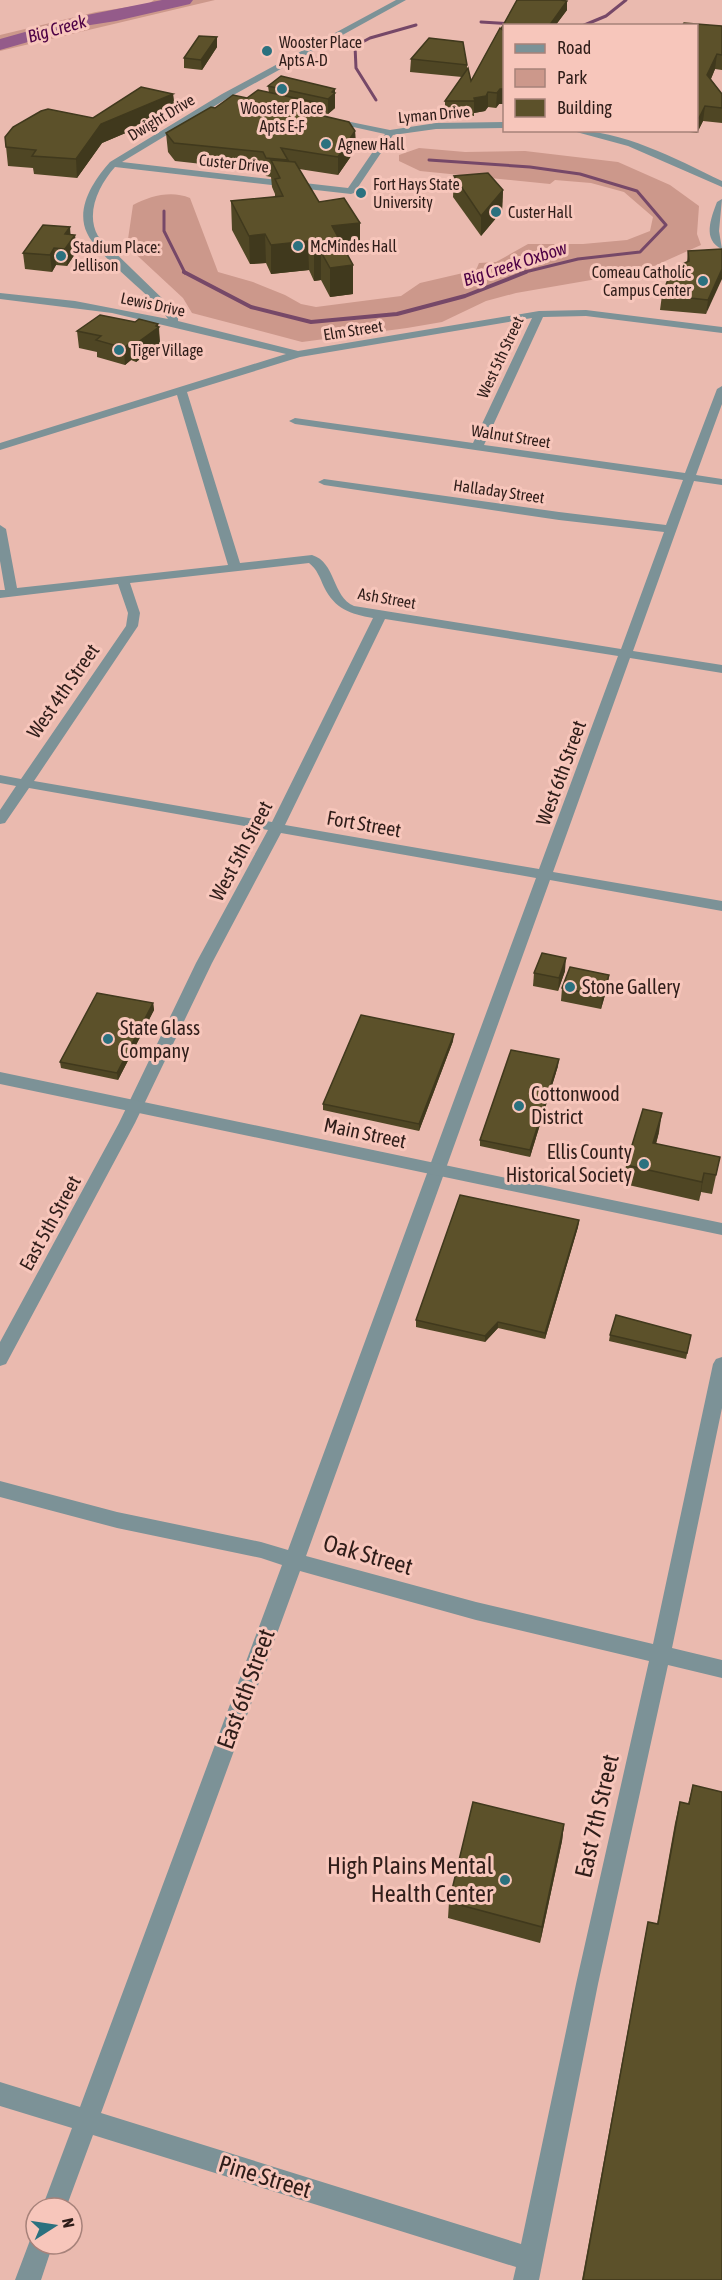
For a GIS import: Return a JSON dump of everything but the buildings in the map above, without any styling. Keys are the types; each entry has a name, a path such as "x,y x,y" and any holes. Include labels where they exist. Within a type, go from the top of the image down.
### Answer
{"street":[{"name":"Dwight Drive","path":"173,324 173,316 162,302 120,265 91,233 90,200 103,174 113,164 225,96 402,0"},
{"path":"225,96 237,99"},
{"name":"Lyman Drive","path":"314,116 390,133 429,127 503,126"},
{"path":"583,132 608,137 652,152 722,184"},
{"name":"Custer Drive","path":"113,164 351,191 390,133"},
{"path":"722,202 714,222 717,243 722,246"},
{"name":"Lewis Drive","path":"0,296 70,303 173,324 297,354"},
{"name":"Elm Street","path":"0,447 297,354 539,314 586,313 722,330"},
{"name":"West 5th Street","path":"477,447 539,314"},
{"name":"West 6th Street","path":"436,1170 722,389"},
{"path":"181,391 235,567"},
{"name":"Walnut Street","path":"295,420 722,482"},
{"name":"Halladay Street","path":"324,482 559,516 670,529"},
{"path":"0,529 6,593"},
{"name":"Ash Street","path":"6,593 312,559 321,564 336,596 344,606 381,615 722,669"},
{"name":"West 4th Street","path":"0,820 22,783 132,626 134,613 123,580"},
{"name":"West 5th Street","path":"135,1106 204,963 276,827 381,615"},
{"name":"Fort Street","path":"0,780 722,906"},
{"name":"Main Street","path":"0,1078 722,1229"},
{"name":"East 5th Street","path":"0,1359 135,1106"},
{"name":"East 6th Street","path":"59,2196 436,1170"},
{"name":"East 7th Street","path":"528,2270 586,1984 722,1364"},
{"name":"Oak Street","path":"0,1488 117,1520 261,1550 466,1609 722,1669"},
{"name":"Pine Street","path":"0,2094 87,2121 528,2270"},
{"path":"28,2280 37,2256"}],"green space":[{"path":"154,0 215,0 0,51 0,35 96,12 148,4"},
{"path":"419,148 465,152 525,151 618,162 670,185 699,206 697,234 701,245 643,271 516,293 486,301 442,322 302,342 192,313 183,298 127,246 133,205 146,199 168,194 190,198 218,272 253,282 301,304 316,307 401,296 420,283 476,270 479,263 496,262 528,244 583,244 627,240 650,231 653,217 624,192 591,183 555,180 550,184 420,171 399,161 399,155"}],"waterway":[{"name":"Big Creek","path":"0,45 82,21 116,16 184,0"},
{"path":"587,24 606,16 626,0"},
{"path":"481,22 512,24"},
{"path":"376,100 356,68 355,46 370,38 416,25"},
{"name":"Big Creek Oxbow","path":"429,160 530,167 580,174 637,191 666,225 640,252 578,259 521,273"},
{"name":"Big Creek Oxbow","path":"164,211 164,231 185,272"},
{"name":"Big Creek Oxbow","path":"185,272 251,307 311,322 397,314 465,296 526,272"}],"place":[{"name":"Wooster Place Apts A-D","path":"267,51"},
{"name":"Wooster Place Apts E-F","path":"282,89"},
{"name":"Agnew Hall","path":"326,144"},
{"name":"Fort Hays State University","path":"361,193"},
{"name":"Custer Hall","path":"496,212"},
{"name":"McMindes Hall","path":"298,246"},
{"name":"Stadium Place: Jellison","path":"61,256"},
{"name":"Comeau Catholic Campus Center","path":"703,281"},
{"name":"Tiger Village","path":"119,350"},
{"name":"Stone Gallery","path":"570,987"},
{"name":"State Glass Company","path":"108,1039"},
{"name":"Cottonwood District","path":"519,1106"},
{"name":"Ellis County Historical Society","path":"644,1164"},
{"name":"High Plains Mental Health Center","path":"505,1880"}]}
